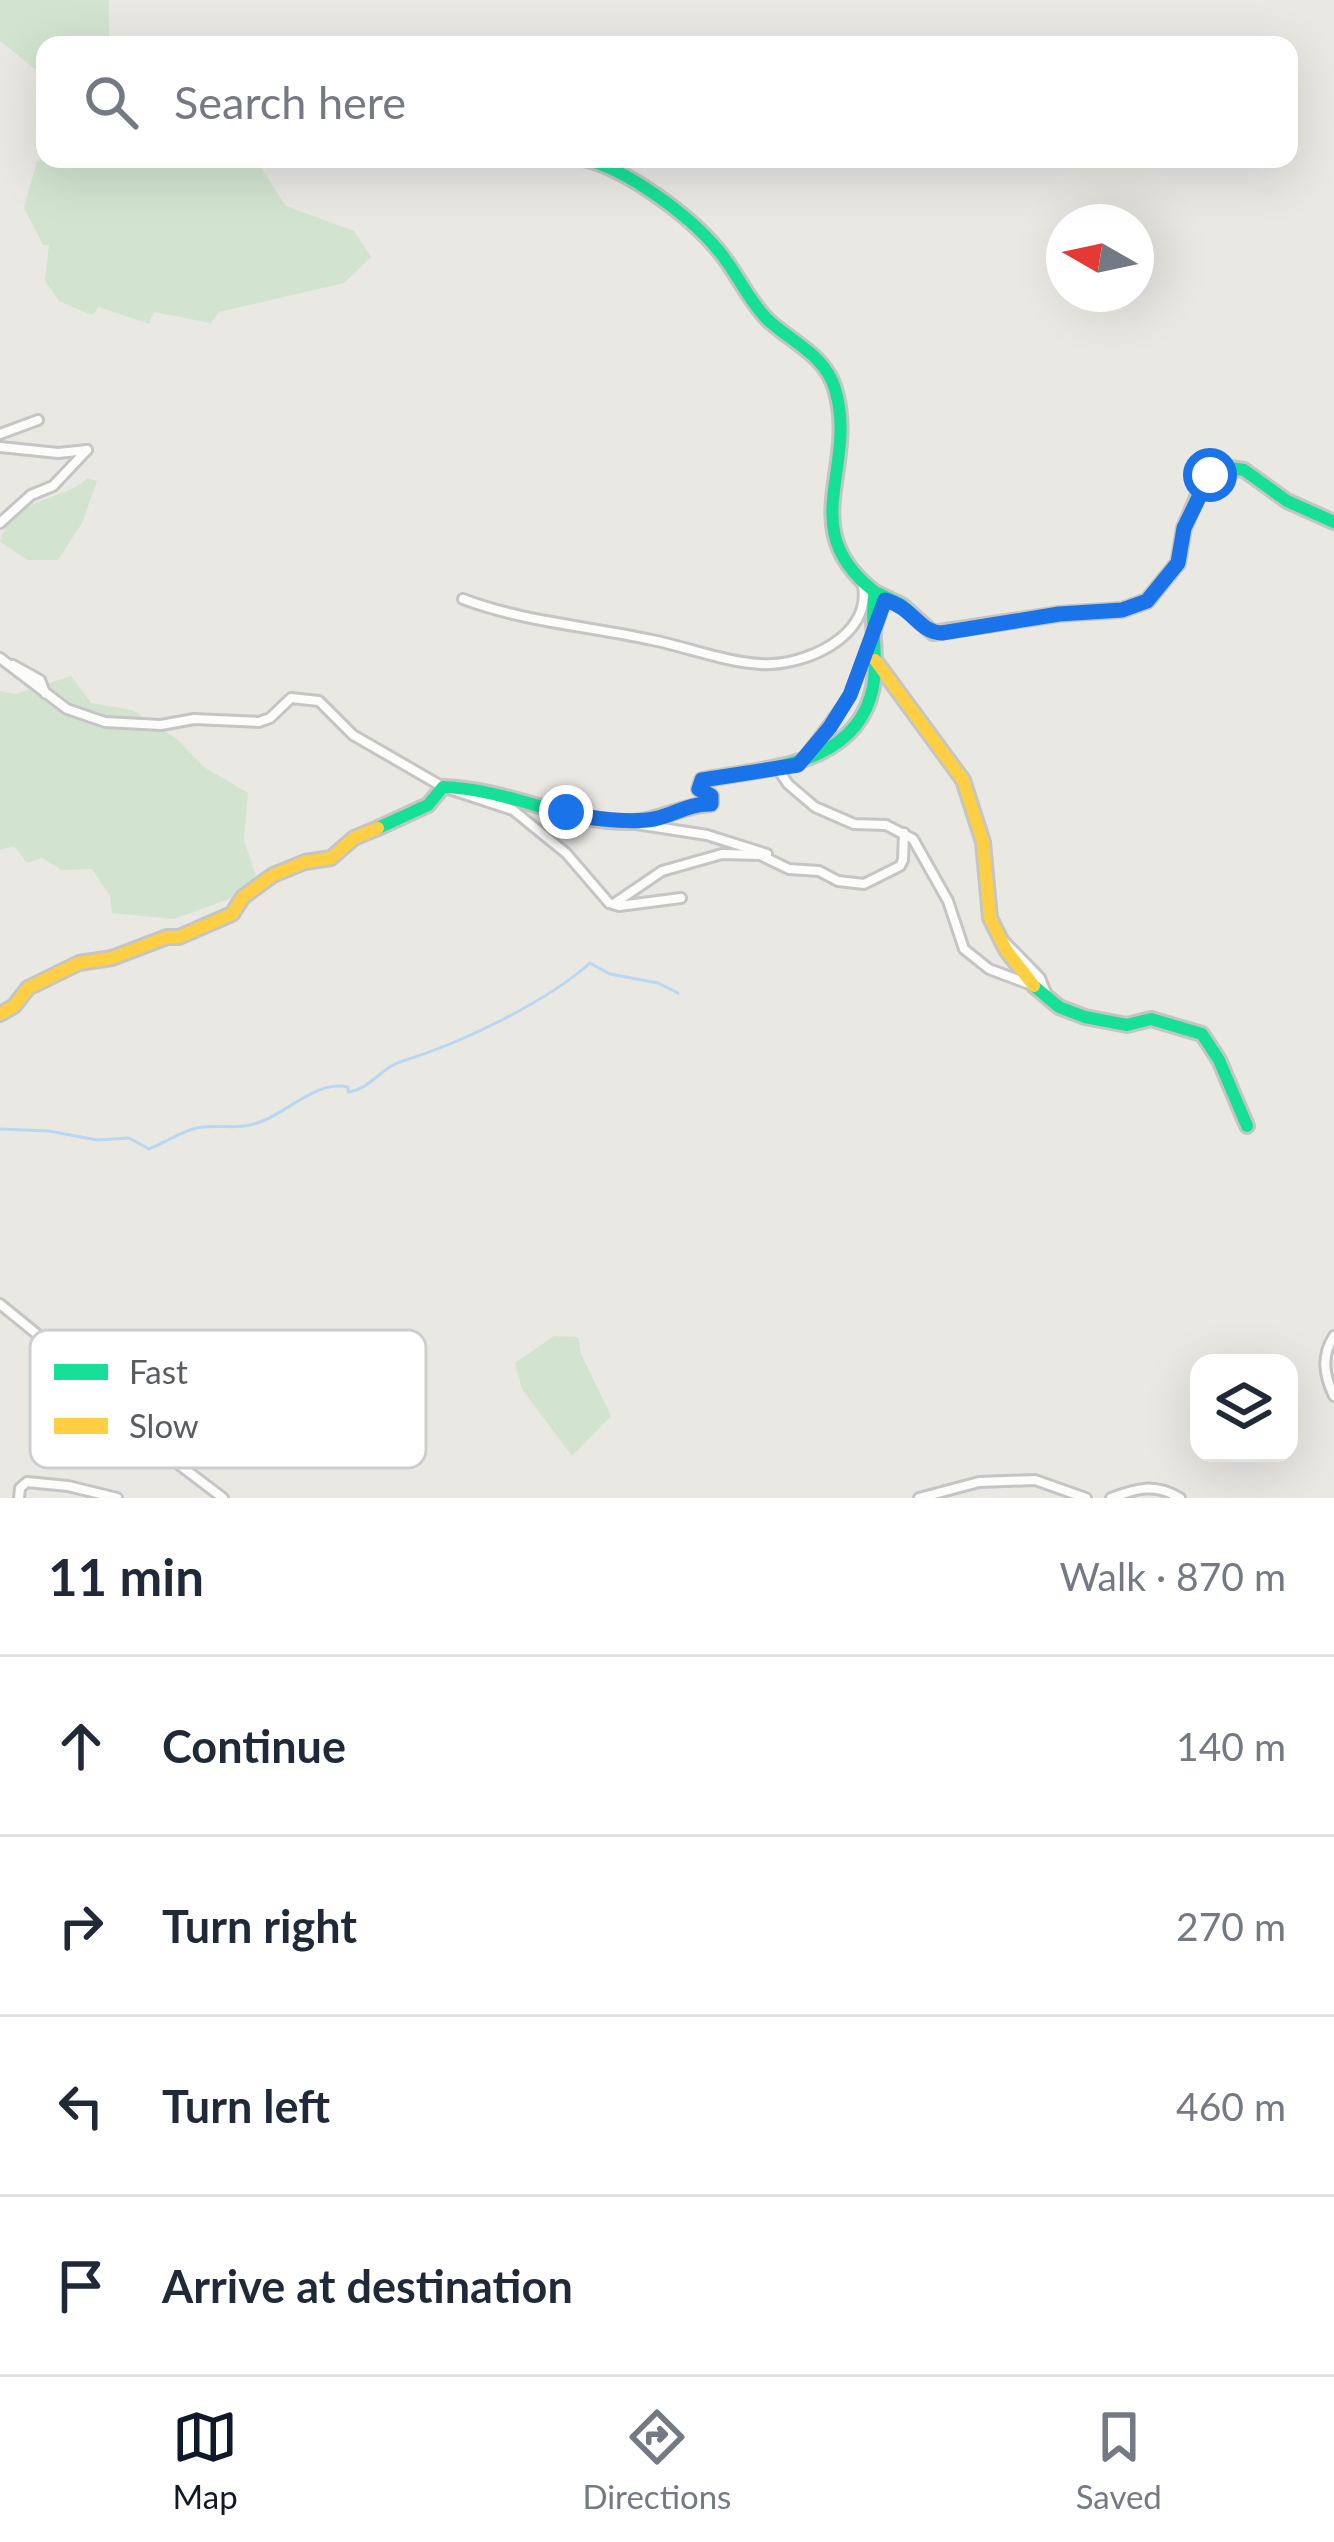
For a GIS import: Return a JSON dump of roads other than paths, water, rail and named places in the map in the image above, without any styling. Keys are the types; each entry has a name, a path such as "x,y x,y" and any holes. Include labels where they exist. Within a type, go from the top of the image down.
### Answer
{"street":[{"path":"616,168 713,244 764,315 815,354 836,386 843,436 829,533 837,554 874,593 902,604 926,629 942,633 1059,614 1122,610 1147,601 1178,563 1184,528 1202,488 1210,475 1224,467 1244,470 1287,500 1334,522"},
{"path":"0,434 38,419"},
{"path":"0,447 58,453 87,450 52,486 31,495 0,523"},
{"path":"463,599 507,615 648,639 761,665 817,656 850,628 874,593"},
{"path":"628,822 711,804 711,796 699,789 702,780 798,765 852,735 871,693 874,659 869,619 874,593"},
{"path":"798,765 850,695 872,640"},
{"path":"874,659 963,780 982,842 990,918 1006,950 1034,986 1049,1000 1085,1017 1127,1025 1151,1019 1202,1034 1219,1060 1247,1126"},
{"path":"1,660 82,716 105,722 259,722 291,698 319,701 353,735 443,787 513,810 566,853 589,883 614,904 681,898"},
{"path":"777,767 788,784 815,807 854,824 886,825 904,833 922,851 948,901 964,949 988,969 1034,986"},
{"path":"443,787 480,788 577,816 728,841 789,869 819,871 864,884 900,866 904,833"},
{"path":"0,1014 14,1006 28,988 79,963 179,937 232,914 243,897 273,875 331,858 354,838 428,805 443,787"},
{"path":"614,904 662,871 697,864 714,855 774,859"},
{"path":"1002,939 1040,978 1049,1000"},
{"path":"0,1304 32,1330"},
{"path":"1334,1336 1324,1364 1334,1396"},
{"path":"184,1468 223,1498"},
{"path":"919,1498 979,1482 1035,1480 1087,1498"},
{"path":"19,1498 20,1488 28,1482 117,1498"},
{"path":"1111,1498 1144,1487 1160,1487 1180,1498"}],"waterway":[{"path":"0,1129 97,1140 129,1138 149,1149 196,1128 260,1122 325,1088 356,1090 395,1064 450,1044 526,1007 590,963 610,974 658,983 678,993"}]}
